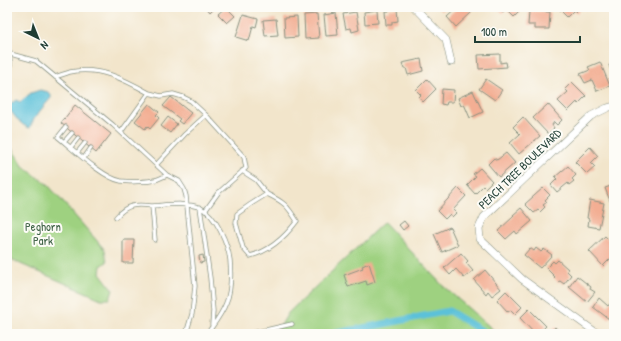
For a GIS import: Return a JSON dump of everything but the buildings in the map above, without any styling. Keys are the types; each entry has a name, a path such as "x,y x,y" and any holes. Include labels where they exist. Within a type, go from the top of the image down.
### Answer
{"street":[{"path":"414,7 446,40 450,62"},
{"path":"7,53 9,62 7,72"},
{"name":"PEACH TREE BOULEVARD","path":"598,334 522,278 480,239 479,228 484,217 591,116 614,106"}],"lane":[{"path":"7,53 36,61 121,132 167,175 179,181 184,189 187,205 195,286 192,314 186,334"},
{"path":"55,77 70,72 81,71 109,74 124,79 149,93 162,96 173,94 192,101 244,157 246,168 218,193 205,210"},
{"path":"121,132 149,93"},
{"path":"156,164 206,115"},
{"path":"66,127 58,136 77,153 109,176 120,181 155,180 167,175"},
{"path":"64,142 72,133"},
{"path":"71,148 78,138"},
{"path":"77,153 85,143"},
{"path":"84,158 91,148"},
{"path":"242,171 256,180 267,194 280,200 290,209 297,221 289,232 272,247 256,255 250,256 243,248 236,223 237,214 267,194"},
{"path":"116,217 121,211 138,204 152,206 187,205 200,207 209,213 219,228 225,242 230,258 230,280 227,302 207,334"},
{"path":"152,206 155,240"},
{"path":"200,207 210,278 213,311 212,326"},
{"path":"248,334 261,333 292,324"}],"green space":[{"name":"Peghorn Park","path":"7,141 23,166 48,185 105,250 107,262 101,266 100,273 113,290 110,299 101,299 7,258"},
{"path":"384,222 443,286 498,334 276,334 288,313"}],"water":[{"path":"40,90 49,92 51,98 31,124 30,128 26,127 7,107 7,102 12,103 16,100 20,102 31,93"}],"waterway":[{"path":"333,334 449,311 487,334"}]}
